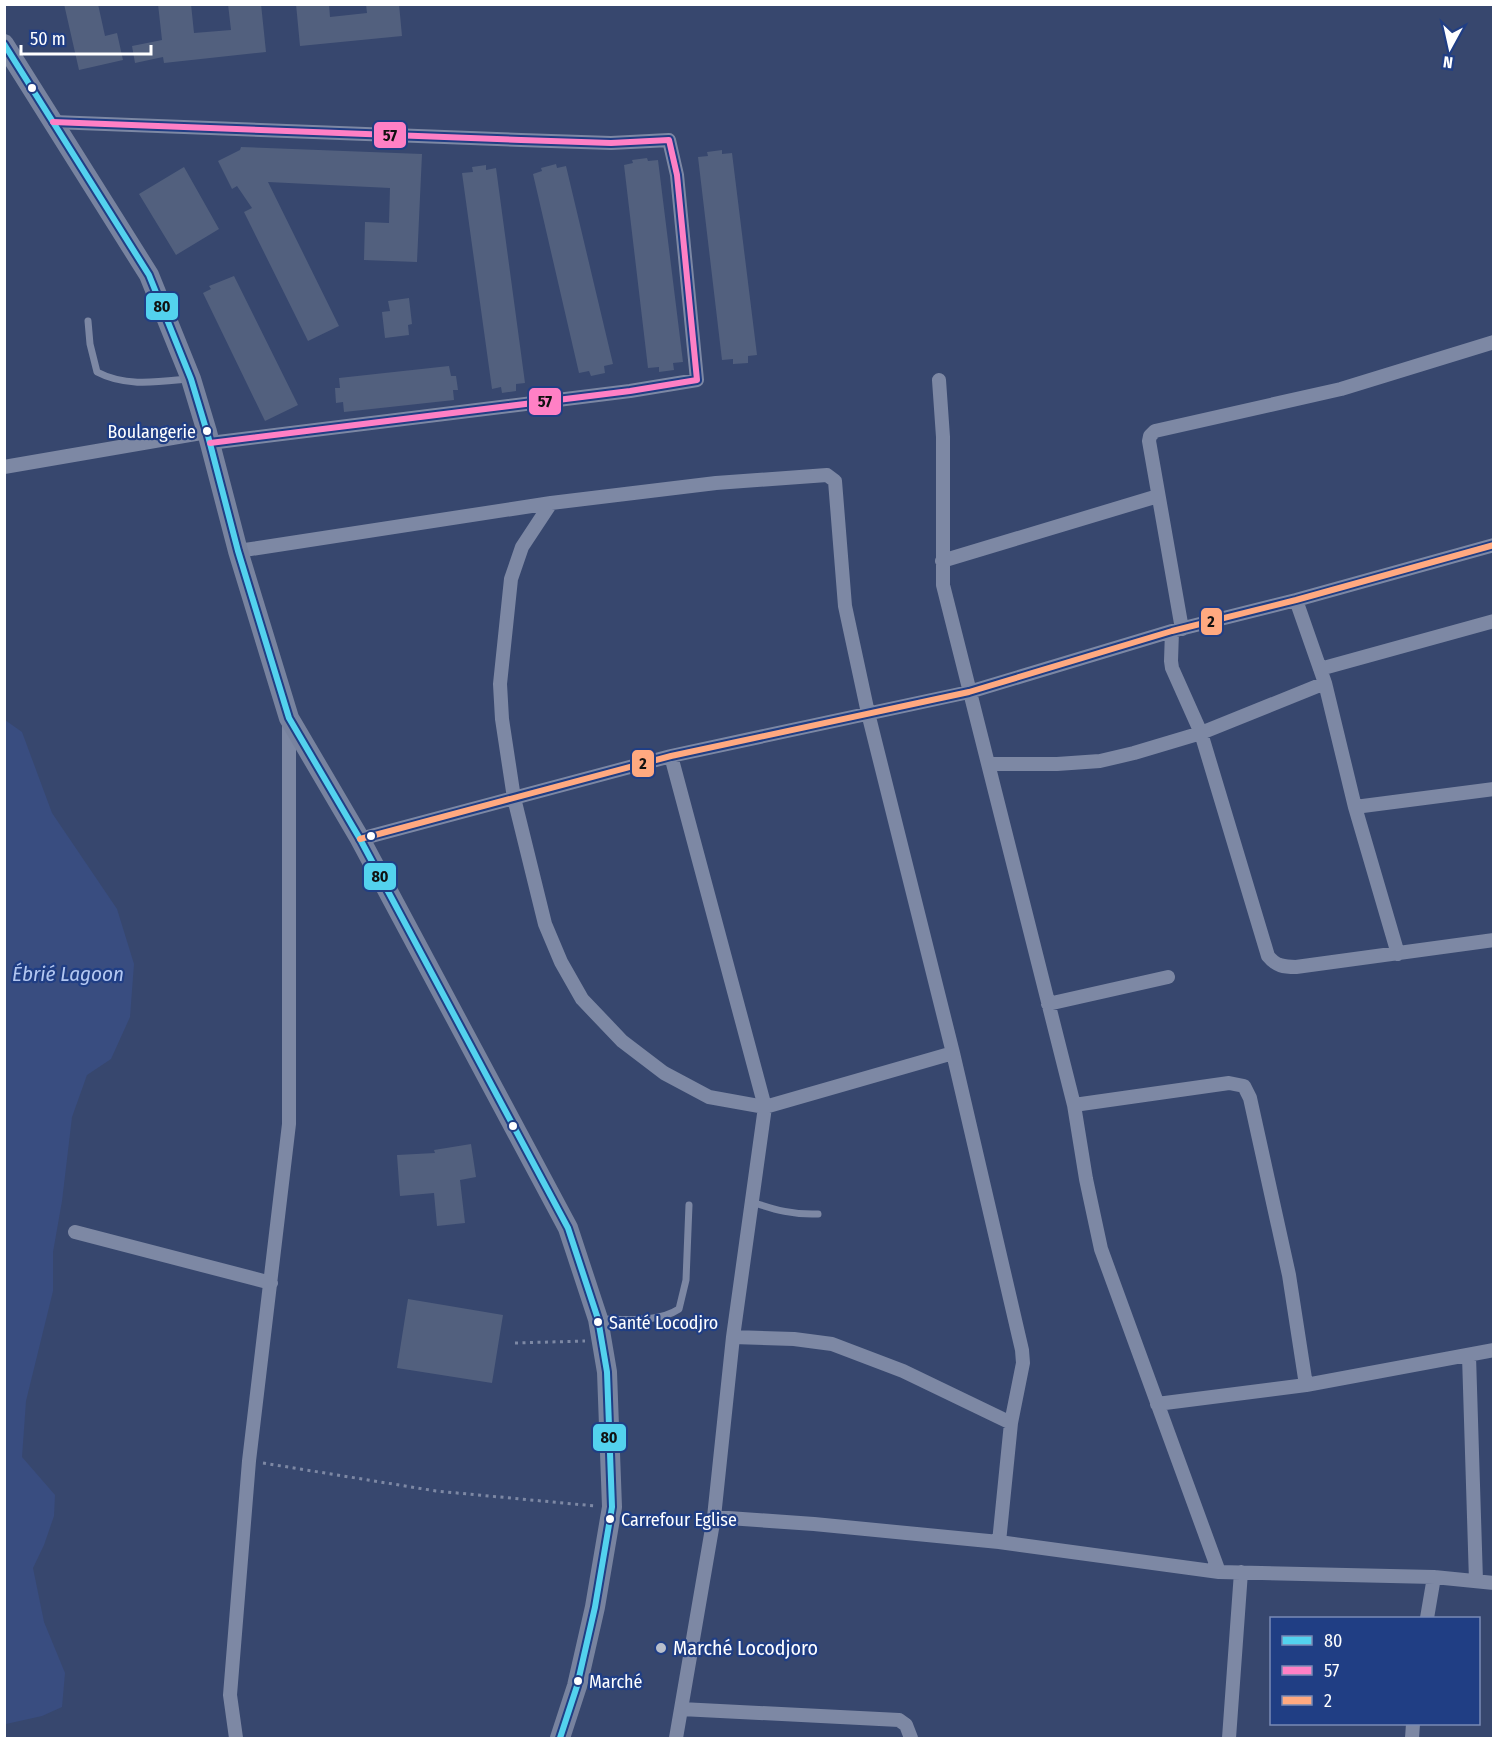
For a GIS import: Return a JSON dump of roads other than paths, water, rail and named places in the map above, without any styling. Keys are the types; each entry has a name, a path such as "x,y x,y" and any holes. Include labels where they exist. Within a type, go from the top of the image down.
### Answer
{"street":[{"path":"4,44 148,275 191,378 209,437 238,551 289,718 360,839 568,1228 598,1319 608,1384 612,1507 595,1607 577,1686 560,1738"},
{"path":"4,467 209,437 630,391 697,380 677,175 669,140 611,142 510,140 53,122"},
{"path":"1494,342 1341,389 1155,431 1149,441 1177,630 1171,661 1172,668 1201,733 1268,956 1274,963 1285,967 1296,967 1494,940"},
{"path":"939,380 943,437 943,585 969,692 990,764 1074,1105 1086,1179 1101,1249 1220,1572"},
{"path":"238,551 551,503 716,483 826,475 835,481 845,606 868,713 953,1053 1022,1350 1023,1363 1011,1423 999,1542"},
{"path":"942,561 1158,496"},
{"path":"551,503 522,547 511,579 500,684 514,798 545,924 561,962 582,999 622,1041 664,1073 709,1097 765,1107 953,1053"},
{"path":"360,839 671,756 969,692 1177,630 1296,600 1494,545"},
{"path":"1296,600 1325,683 1355,807 1398,954"},
{"path":"1320,669 1494,621"},
{"path":"990,764 1100,761 1134,753 1201,733 1325,683"},
{"path":"236,1738 230,1695 249,1461 289,1124 289,718"},
{"path":"671,756 765,1107 733,1337 714,1517 676,1738"},
{"path":"1355,807 1494,789"},
{"path":"1048,1004 1168,976"},
{"path":"1074,1105 1229,1083 1244,1086 1250,1098 1289,1275 1306,1385"},
{"path":"75,1232 271,1283"},
{"path":"733,1337 794,1339 832,1344 903,1371 1011,1423"},
{"path":"1157,1404 1306,1385 1494,1350"},
{"path":"1469,1356 1476,1581"},
{"path":"714,1517 999,1542 1220,1572 1434,1577 1494,1583"},
{"path":"1229,1738 1241,1572"},
{"path":"1427,1617 1434,1577"},
{"path":"681,1709 900,1720 906,1725 911,1738"}],"lane":[{"path":"88,321 90,344 97,372 110,379 144,383 191,378"},
{"path":"752,1202 777,1212 799,1215 818,1214"},
{"path":"598,1319 648,1318 670,1315 679,1309 686,1280 689,1205"}],"water":[{"name":"Ébrié Lagoon","path":"5,720 22,732 52,813 117,909 134,964 130,1017 111,1059 87,1075 72,1117 62,1201 53,1252 53,1291 26,1401 22,1457 55,1495 54,1516 33,1568 44,1622 65,1673 62,1707 42,1716 6,1724 4,1723"}],"place":[{"name":"Boulangerie","path":"207,431"},
{"name":"Santé Locodjro","path":"598,1322"},
{"name":"Carrefour Eglise","path":"610,1519"},
{"name":"Marché Locodjoro","path":"661,1648"},
{"name":"Marché","path":"578,1681"}]}
